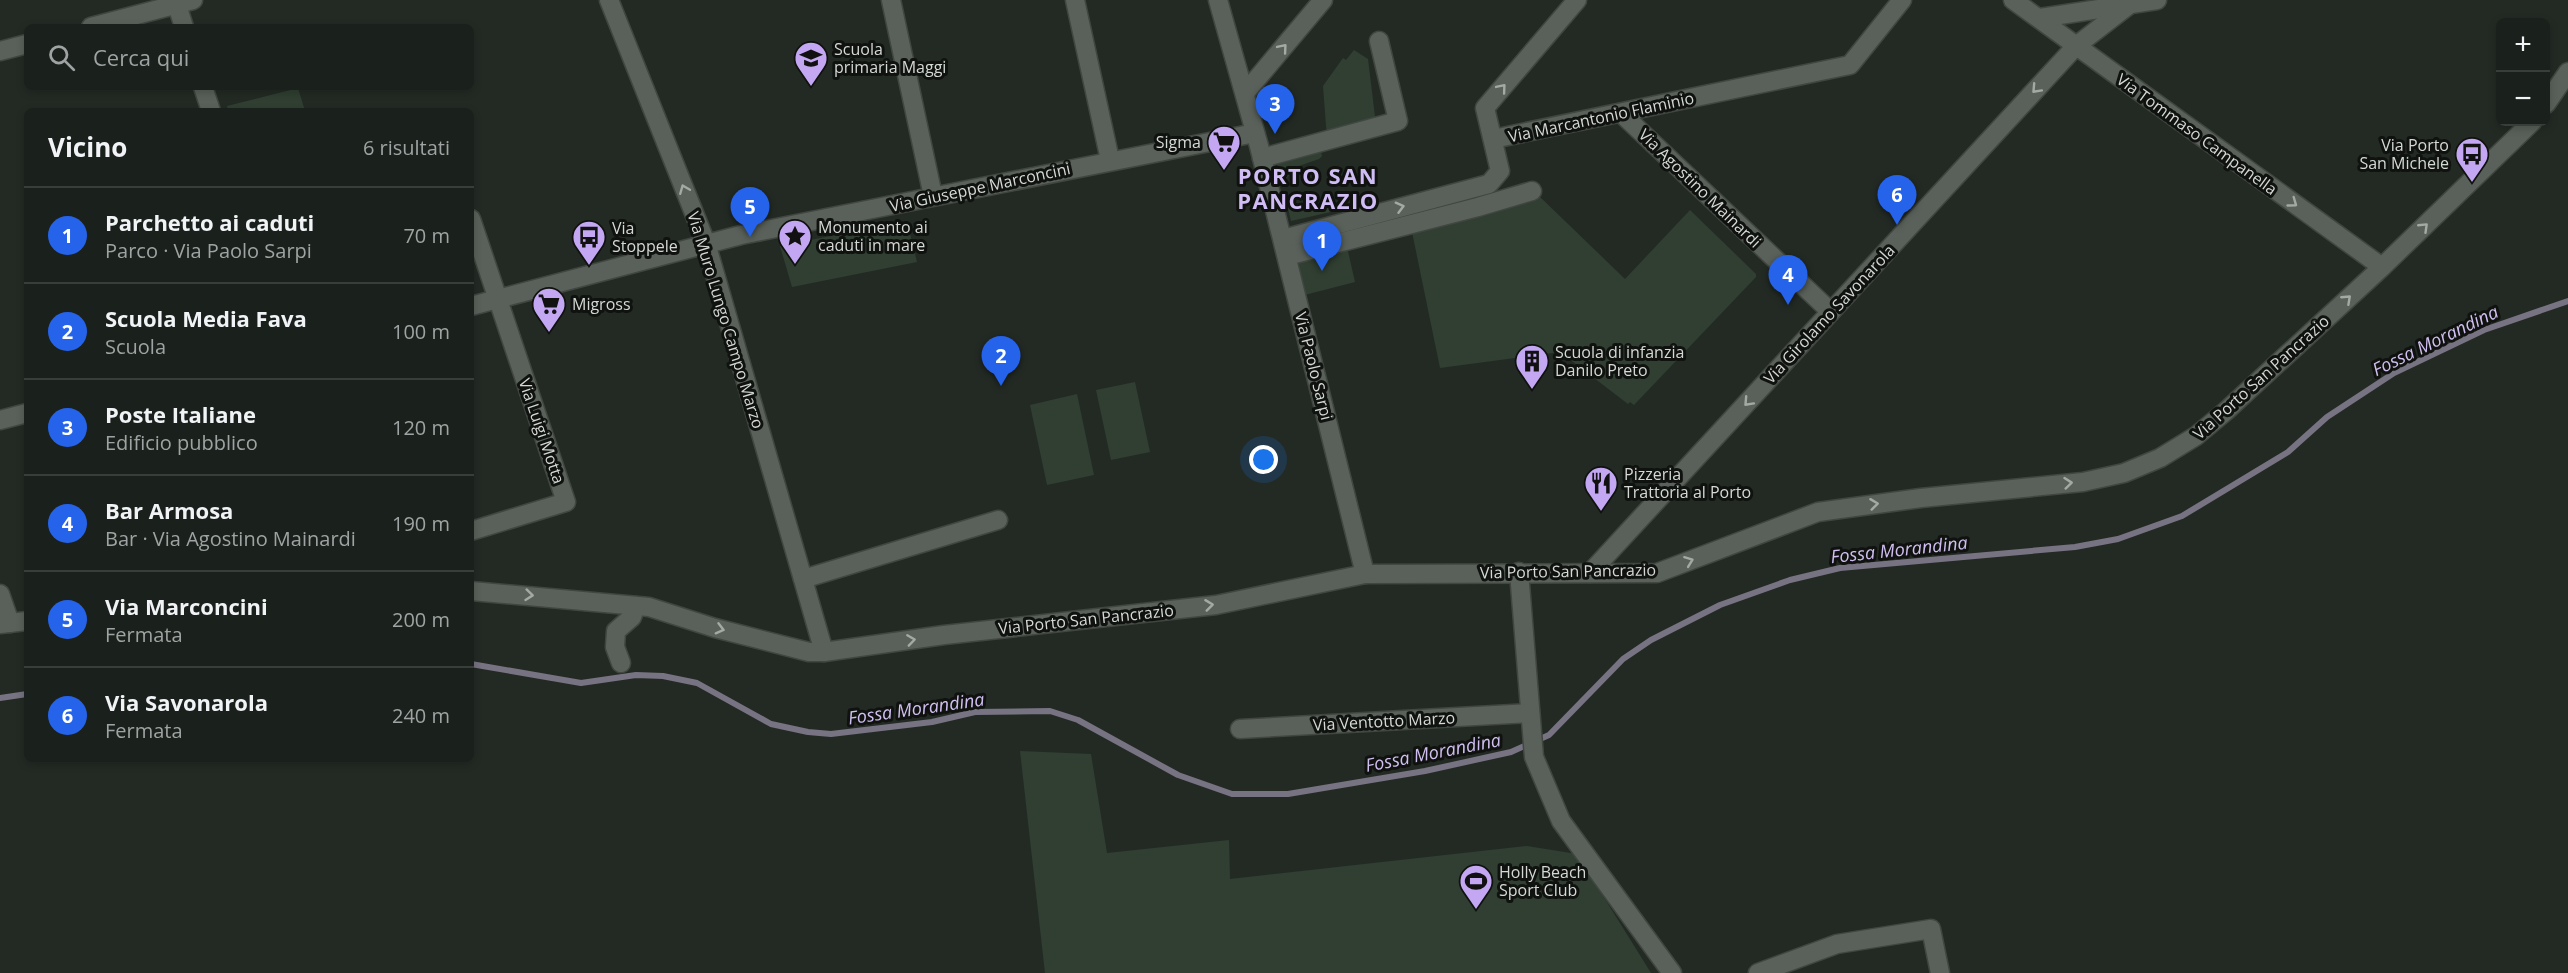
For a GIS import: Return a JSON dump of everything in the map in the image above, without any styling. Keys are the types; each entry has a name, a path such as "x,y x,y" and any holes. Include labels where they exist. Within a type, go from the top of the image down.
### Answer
{"street":[{"name":"Via Muro Lungo Campo Marzo","path":"609,0 706,243 824,652"},
{"path":"891,0 933,196"},
{"path":"1075,0 1110,160"},
{"name":"Via Paolo Sarpi","path":"1218,0 1285,247 1365,574"},
{"path":"1245,93 1323,0"},
{"path":"1492,140 1485,108 1577,0"},
{"name":"Via Marcantonio Flaminio","path":"1285,247 1490,184 1500,171 1492,140 1850,66 1902,0"},
{"name":"Via Tommaso Campanella","path":"2013,0 2382,267"},
{"path":"2040,18 2157,0"},
{"path":"102,24 185,2 184,24"},
{"name":"Via Girolamo Savonarola","path":"1590,573 1609,565 1831,312 2076,46 2129,5"},
{"path":"1262,158 1398,121 1379,41"},
{"path":"0,51 24,45"},
{"path":"2550,98 2568,72"},
{"path":"204,90 210,108"},
{"name":"Via Agostino Mainardi","path":"1621,113 1831,312"},
{"name":"Via Porto San Pancrazio","path":"1609,565 1657,573 1818,512 1921,498 2083,482 2124,473 2160,458 2196,436 2382,267 2528,126"},
{"name":"Via Giuseppe Marconcini","path":"474,305 706,243 1110,160 1255,133"},
{"path":"1285,247 1478,207 1532,191"},
{"path":"474,228 497,299"},
{"name":"Via Luigi Motta","path":"474,530 566,502 497,299"},
{"path":"0,420 24,414"},
{"path":"802,579 998,520"},
{"path":"1520,572 1534,758 1560,821 1672,973"},
{"name":"Via Porto San Pancrazio","path":"474,591 649,607 715,628 809,652 824,652 944,635 1216,605 1365,574 1590,573"},
{"path":"0,594 12,623"},
{"path":"621,663 615,647 616,631 632,617 636,606"},
{"name":"Via Ventotto Marzo","path":"1240,729 1529,713"},
{"path":"1758,973 1838,944 1931,929 1940,973"}],"green space":[{"path":"1354,50 1368,59 1376,125 1327,139 1323,86 1343,58 1346,60"},
{"path":"290,90 299,90 304,108 227,108 227,106"},
{"path":"1321,152 1322,156 1319,159 1296,167 1282,184 1277,163"},
{"path":"1538,195 1625,279 1690,210 1756,274 1756,277 1634,405 1630,402 1628,404 1560,352 1440,368 1412,232"},
{"path":"1286,200 1311,210 1330,206 1335,211 1291,221"},
{"path":"907,221 917,262 792,287 780,246"},
{"path":"1347,247 1355,282 1297,297 1289,260"},
{"path":"1135,382 1150,452 1111,460 1096,390"},
{"path":"1077,394 1094,475 1047,485 1030,405"},
{"path":"1020,751 1091,754 1107,853 1229,840 1230,879 1527,846 1577,854 1651,973 1045,973"}],"waterway":[{"name":"Fossa Morandina","path":"474,665 581,683 636,675 663,676 697,683 771,724 808,732 831,734 932,722 975,712 1050,711 1078,720 1178,775 1232,794 1288,794 1425,771 1511,752 1549,735 1623,659 1651,640 1720,605 1790,580 1840,568 2075,547 2118,539 2182,516 2288,452 2327,417 2394,373 2484,330 2568,301"},
{"name":"Fossa Morandina","path":"0,698 24,694"}],"place":[{"name":"Scuola primaria Maggi","path":"811,87"},
{"name":"Poste Italiane","path":"1275,134"},
{"name":"Sigma","path":"1224,171"},
{"name":"Via Porto San Michele","path":"2472,183"},
{"name":"Via Savonarola","path":"1897,225"},
{"name":"Via Marconcini","path":"750,237"},
{"name":"Monumento ai caduti in mare","path":"795,265"},
{"name":"Via Stoppele","path":"589,266"},
{"name":"Parchetto ai caduti","path":"1322,271"},
{"name":"Bar Armosa","path":"1788,305"},
{"name":"Migross","path":"549,333"},
{"name":"Scuola Media Fava","path":"1001,386"},
{"name":"Scuola di infanzia Danilo Preto","path":"1532,390"},
{"name":"Pizzeria Trattoria al Porto","path":"1601,512"},
{"name":"Holly Beach Sport Club","path":"1476,910"}],"district":[{"name":"PORTO SAN PANCRAZIO","path":"1308,188"}]}
